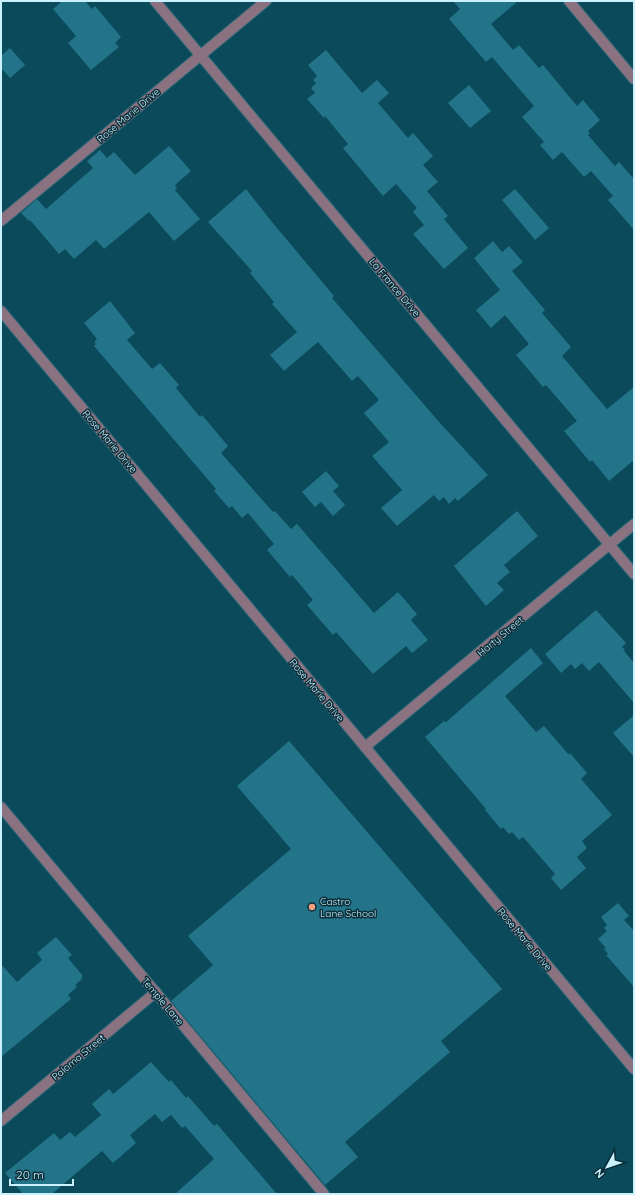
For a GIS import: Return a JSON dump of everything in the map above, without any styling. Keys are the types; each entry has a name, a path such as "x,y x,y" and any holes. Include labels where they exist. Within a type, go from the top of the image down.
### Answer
{"street":[{"name":"La France Drive","path":"155,1 634,574"},
{"name":"Rose Marie Drive","path":"1,221 266,1"},
{"path":"569,1 634,79"},
{"name":"Rose Marie Drive","path":"1,311 634,1069"},
{"name":"Harty Street","path":"365,747 634,524"},
{"name":"Temple Lane","path":"1,807 324,1194"},
{"name":"Paloma Street","path":"1,1121 156,992"}],"building":[{"path":"62,1 85,1 92,9 95,6 121,37 115,43 119,47 91,70 68,43 76,36 53,9"},
{"path":"453,1 518,1 491,24 513,50 519,45 539,68 543,65 577,106 583,100 600,120 588,131 590,133 588,135 615,166 619,162 634,179 634,230 608,200 613,196 591,171 584,177 562,152 553,160 540,145 544,142 522,117 534,106 492,57 486,62 449,19 460,9"},
{"path":"10,48 25,65 10,78 1,68 1,56"},
{"path":"326,50 362,93 377,80 389,93 378,103 408,138 413,133 433,156 423,165 438,182 427,191 448,216 444,219 468,248 444,269 413,234 424,225 413,212 417,208 396,184 383,196 343,148 348,144 325,116 324,118 307,99 315,93 311,88 316,83 313,80 317,76 308,65"},
{"path":"469,85 491,111 470,128 448,103"},
{"path":"169,146 191,171 175,185 177,188 175,190 200,219 174,241 149,212 104,249 96,240 74,259 65,249 59,254 30,220 29,221 21,213 37,199 46,209 93,168 87,161 100,150 107,158 114,152 135,175"},
{"path":"246,189 334,296 332,298 440,423 488,475 458,501 455,498 449,504 444,497 439,501 434,495 397,526 381,508 402,490 372,456 389,442 364,413 379,400 358,376 352,381 318,342 284,371 270,355 297,332 272,304 274,302 250,273 252,271 208,222"},
{"path":"515,189 549,228 535,240 502,200"},
{"path":"493,241 502,252 509,246 523,262 512,271 545,310 542,313 571,347 562,356 607,409 634,387 634,460 609,481 592,460 590,462 564,431 577,421 546,385 543,387 516,355 529,344 505,315 491,328 476,310 500,290 474,258"},
{"path":"110,301 135,333 127,340 152,369 160,363 179,385 176,388 200,417 202,415 228,446 221,453 273,512 275,511 291,529 297,524 374,613 398,592 417,614 411,620 428,640 412,653 406,646 373,674 336,632 333,635 307,605 313,600 292,575 290,577 267,550 274,544 248,513 242,518 232,506 229,508 214,491 216,489 94,346 96,344 94,342 97,339 84,323"},
{"path":"326,471 339,486 333,491 345,505 333,516 321,502 315,507 302,492"},
{"path":"517,511 538,536 504,565 510,572 497,583 504,590 486,606 454,566"},
{"path":"596,610 626,643 622,647 634,663 634,703 599,662 589,671 582,663 575,669 571,664 561,673 545,654"},
{"path":"531,648 543,663 505,696 536,732 544,726 569,755 570,753 587,773 581,779 612,815 582,841 587,848 577,857 586,868 561,890 551,878 555,874 523,837 519,840 512,832 509,834 503,827 501,829 425,737 444,721 446,722"},
{"path":"634,715 634,757 613,733"},
{"path":"289,741 502,989 441,1041 450,1052 345,1142 358,1157 325,1185 171,1001 213,965 188,936 291,849 237,786"},
{"path":"618,903 629,916 624,920 634,931 634,987 606,955 608,954 604,949 606,948 598,939 607,931 604,928 607,925 601,917"},
{"path":"56,937 72,955 68,958 83,976 81,978 82,979 75,985 77,987 68,995 71,999 1,1057 1,964 17,982 42,960 37,953"},
{"path":"151,1062 169,1082 171,1080 186,1098 188,1096 214,1126 217,1124 277,1194 175,1194 214,1159 185,1126 182,1128 171,1115 162,1122 155,1114 130,1135 136,1143 113,1163 102,1151 52,1194 23,1194 5,1173 54,1133 60,1140 70,1132 75,1137 101,1115 92,1104 109,1089 113,1094"}],"place":[{"name":"Castro Lane School","path":"312,907"}]}
